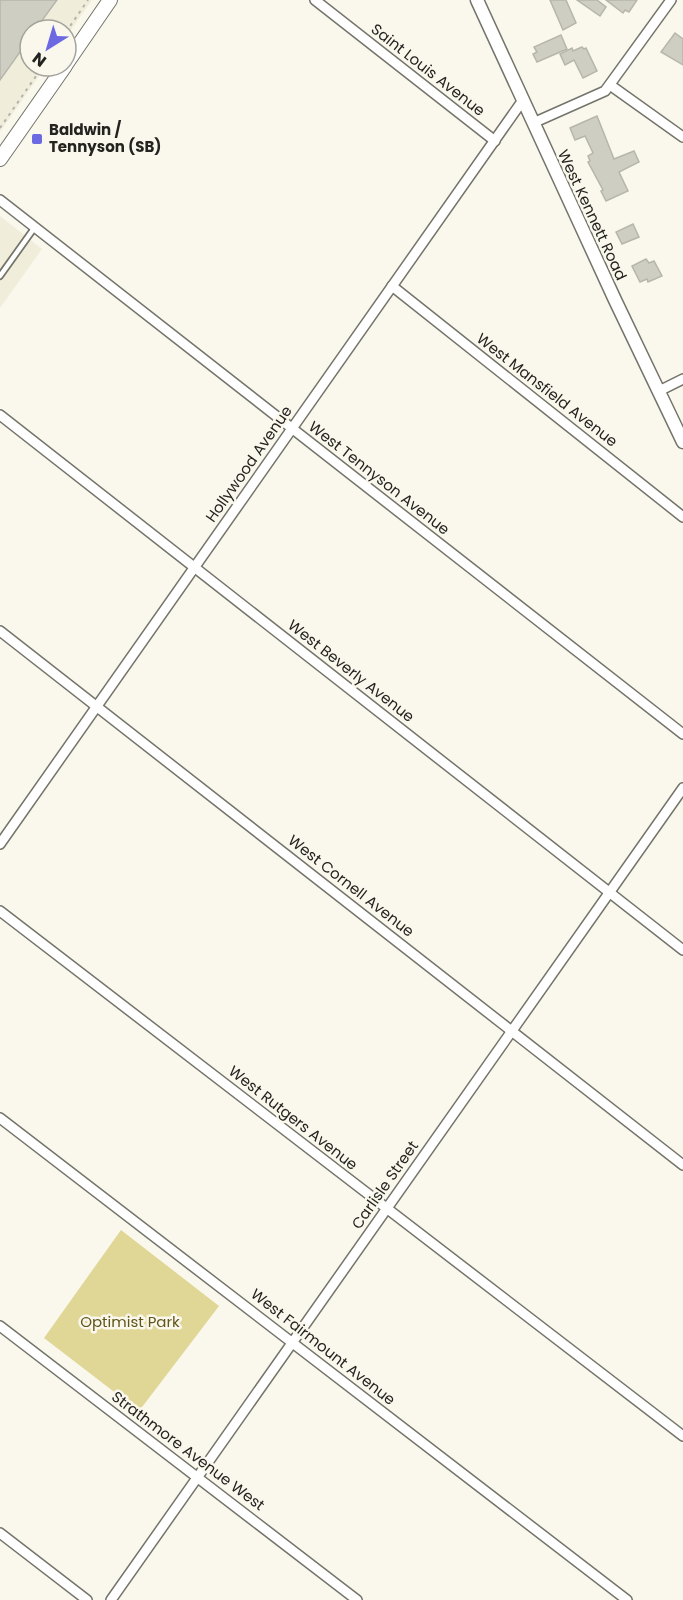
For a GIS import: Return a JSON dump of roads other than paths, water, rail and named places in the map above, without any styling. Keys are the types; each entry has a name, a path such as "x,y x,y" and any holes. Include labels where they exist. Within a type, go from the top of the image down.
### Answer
{"main road":[{"path":"78,46 110,0"},
{"path":"0,159 56,78"}],"street":[{"name":"Saint Louis Avenue","path":"315,0 495,141"},
{"name":"West Kennett Road","path":"477,0 683,442"},
{"path":"533,123 602,92 610,85 671,0"},
{"path":"610,85 683,137"},
{"name":"Hollywood Avenue","path":"0,844 523,100"},
{"name":"West Tennyson Avenue","path":"0,200 683,734"},
{"name":"West Mansfield Avenue","path":"392,286 683,517"},
{"path":"658,391 683,379"},
{"name":"West Beverly Avenue","path":"0,416 683,950"},
{"name":"West Cornell Avenue","path":"0,631 683,1165"},
{"name":"Carlisle Street","path":"111,1600 683,788"},
{"name":"West Rutgers Avenue","path":"0,911 683,1436"},
{"name":"West Fairmount Avenue","path":"0,1118 627,1600"},
{"name":"Strathmore Avenue West","path":"0,1326 357,1600"},
{"path":"0,1533 87,1600"}],"lane":[{"path":"0,276 35,227"}],"place":[{"name":"Baldwin / Tennyson (SB)","path":"37,139"}],"park label":[{"name":"Optimist Park","path":"130,1322"}]}
